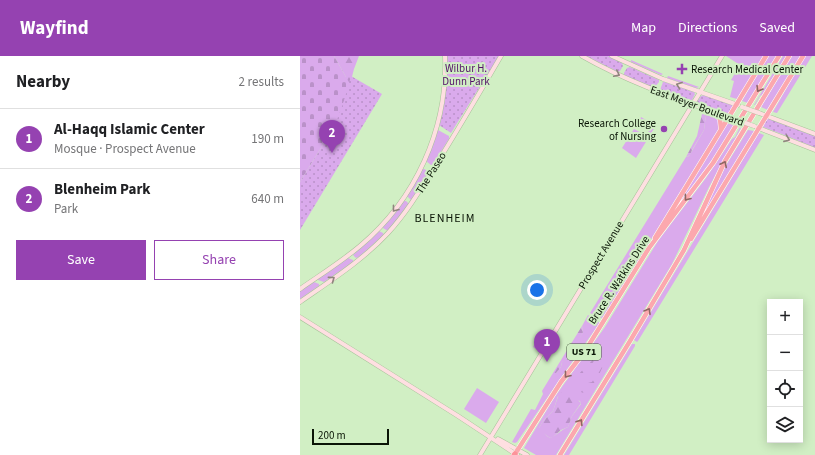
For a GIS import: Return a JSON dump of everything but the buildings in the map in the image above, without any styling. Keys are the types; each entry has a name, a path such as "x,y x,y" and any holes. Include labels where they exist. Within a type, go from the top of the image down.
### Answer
{"highway":[{"path":"649,248 766,56"},
{"name":"Bruce R. Watkins Drive","path":"516,453 561,382 585,352 649,248 713,163 779,56"},
{"name":"US 71","path":"560,455 684,250 725,161 789,56"},
{"path":"684,250 756,127 766,115 803,56"},
{"path":"715,113 720,119 721,130"}],"main road":[{"name":"The Paseo","path":"300,288 348,255 375,232 403,198 423,164 433,140 444,86 445,56"},
{"name":"The Paseo","path":"300,302 357,261 384,237 411,205 501,56"},
{"name":"East Meyer Boulevard","path":"582,56 656,91 815,150"},
{"name":"East Meyer Boulevard","path":"612,56 663,79 815,134"},
{"name":"Prospect Avenue","path":"480,455 722,56"},
{"path":"300,317 516,453 527,455"}],"green space":[{"path":"300,56 334,56 350,84 335,125 300,182"},
{"path":"334,56 359,56 354,69 340,124 322,133 346,77"},
{"name":"Wilbur H. Dunn Park","path":"447,56 499,56 451,133 439,125 447,83"},
{"path":"586,56 608,56 622,63 623,66 618,72"},
{"path":"726,56 764,56 737,99 730,97 734,81 731,80 740,65"},
{"path":"768,56 777,56 748,103 742,101"},
{"path":"783,56 786,56 762,95 754,105"},
{"path":"792,56 801,56 768,110 761,107"},
{"path":"805,56 812,56 777,113 773,112"},
{"path":"631,60 663,74 661,75 631,62"},
{"path":"630,67 659,80 659,82 654,88 624,75 627,68"},
{"path":"351,76 382,94 300,230 300,182 335,125"},
{"path":"668,76 699,87 696,88 667,78"},
{"path":"663,82 694,92 695,94 692,100 689,101 660,90"},
{"path":"704,95 732,105 733,106 728,115 699,105 697,102 701,96"},
{"path":"702,114 706,115 704,130 690,155 686,157 697,136"},
{"path":"706,115 719,119 719,129 602,318 590,313 686,157 689,156 704,130"},
{"path":"641,117 656,126 651,133 637,124"},
{"path":"767,117 815,135 815,148 763,127"},
{"path":"727,123 735,125 704,172 672,215"},
{"path":"740,127 741,128 709,187 672,264 556,455 536,455 524,448 554,398 605,327 658,241 706,178 732,139 735,137","holes":["558,396 580,401 581,404 572,416 568,427 550,438 539,428 543,421 553,411"]},
{"path":"634,129 649,137 636,158 622,148"},
{"path":"438,130 449,136 449,139 431,165 426,161"},
{"path":"748,130 754,131 696,228 725,167"},
{"path":"759,133 764,135 637,342 634,340"},
{"path":"423,169 428,171 428,174 411,200 407,196"},
{"path":"404,201 409,204 388,231 383,228 382,227"},
{"path":"379,231 384,235 356,258 353,255"},
{"path":"348,258 353,260 353,262 324,282 318,280 318,279"},
{"path":"314,282 319,284 319,286 300,299 300,291"},
{"path":"588,315 599,322 599,324 517,442 512,442 531,409 535,410 543,394 542,391 553,373 556,373 561,367 562,362 575,346 583,332 582,326"},
{"path":"582,326 583,332 577,344 569,352 570,355 568,359 562,362 561,367 556,373 553,373"},
{"path":"541,333 546,336 538,350 533,347"},
{"path":"632,344 635,344 635,346 569,455 564,455"},
{"path":"595,357 597,358 577,380 576,383 578,387 574,386 576,378"},
{"path":"604,364 593,388 586,394 581,392 588,383 592,382"},
{"path":"477,388 499,402 486,423 464,409"},
{"path":"564,391 575,397 581,403 572,416 568,427 550,438 539,430 539,428 543,421 553,411 559,394"}],"place":[{"name":"Research Medical Center","path":"682,69"},
{"name":"Research College of Nursing","path":"664,129"},
{"name":"Blenheim Park","path":"332,153"},
{"name":"Al-Haqq Islamic Center","path":"547,362"}],"district":[{"name":"BLENHEIM","path":"445,218"}]}
